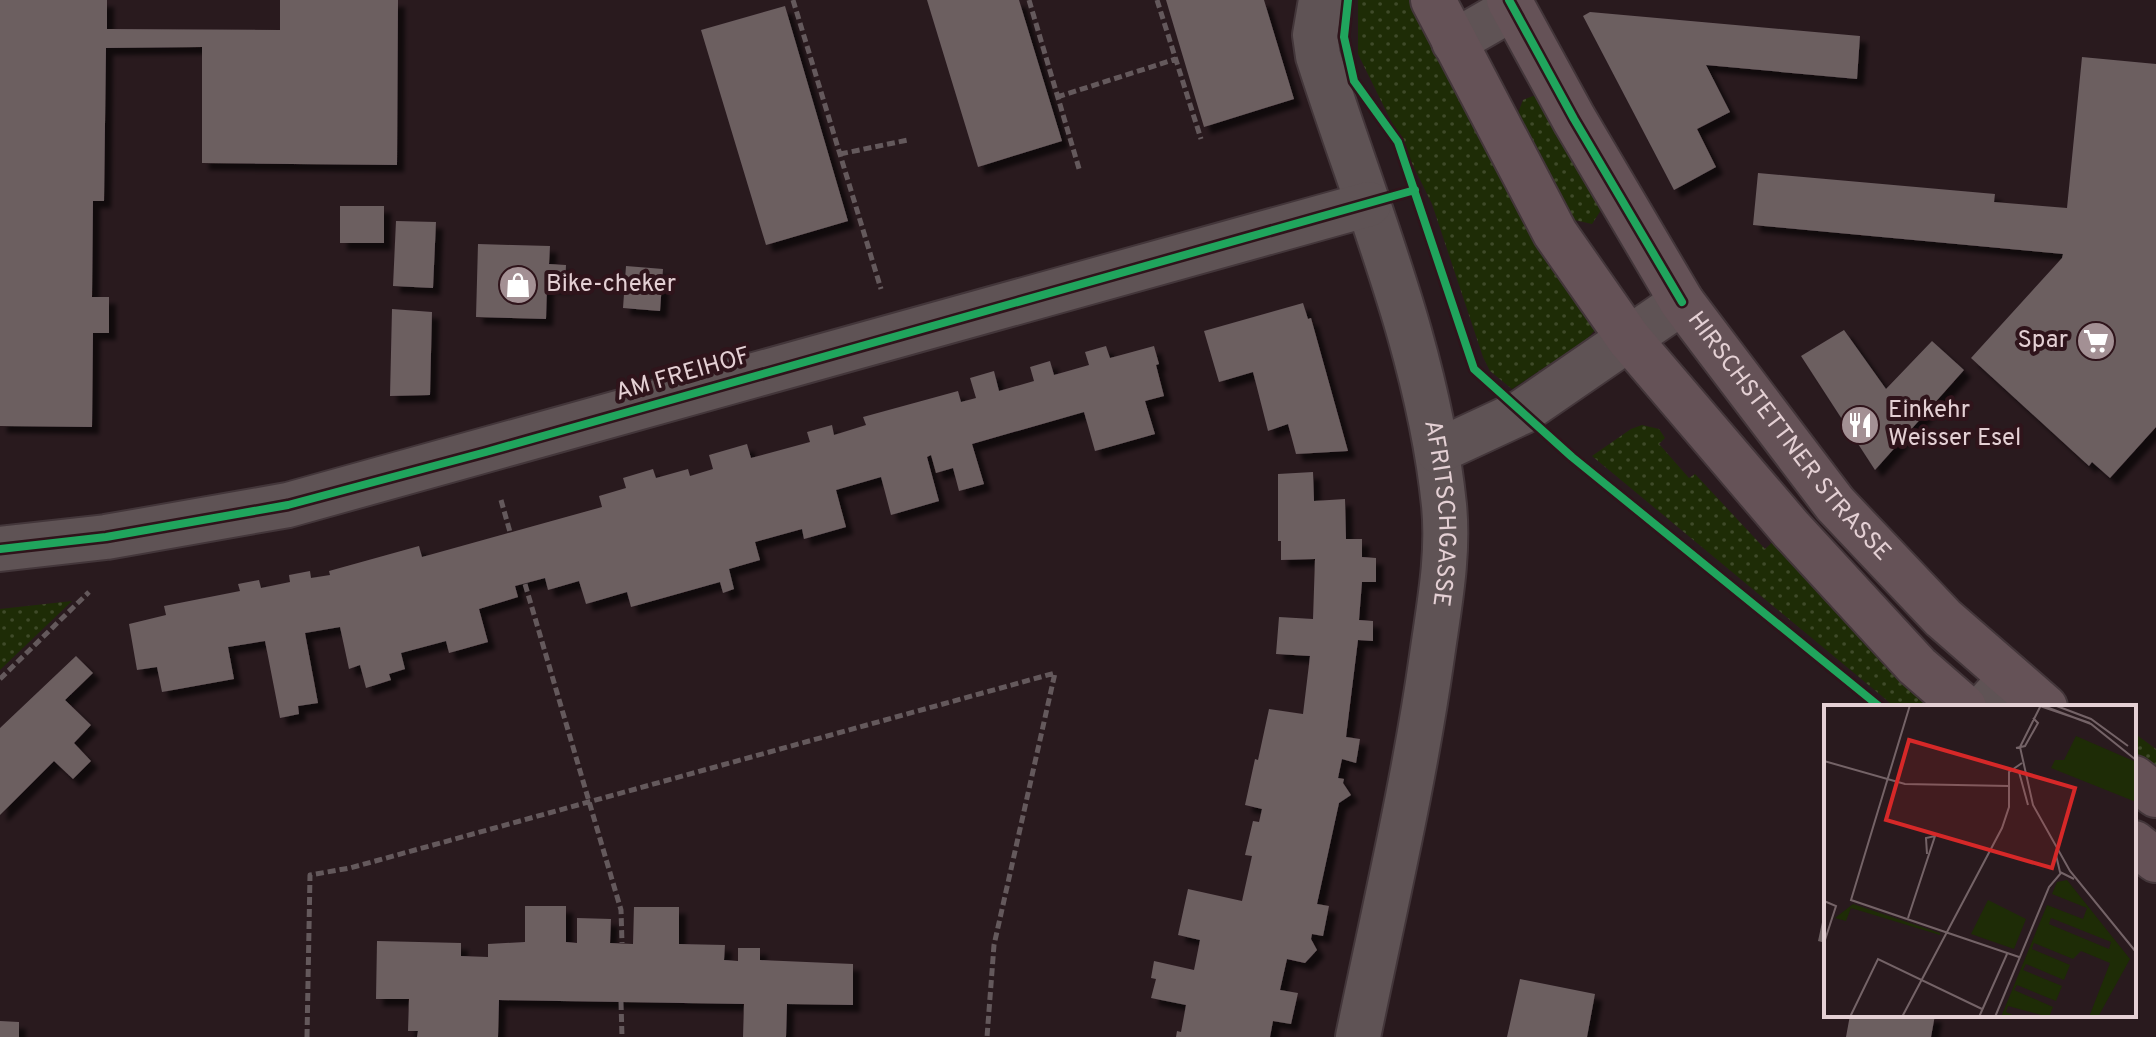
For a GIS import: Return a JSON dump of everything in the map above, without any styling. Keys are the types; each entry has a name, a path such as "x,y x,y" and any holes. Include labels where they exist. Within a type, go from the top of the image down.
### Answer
{"main road":[{"path":"1433,0 1555,233 1629,339 1791,529 1917,666 1962,705"},
{"name":"HIRSCHSTETTNER STRASSE","path":"1511,4 1574,119 1682,302 1835,504 1943,618 1998,692 2039,705"},
{"path":"2136,780 2156,795"},
{"path":"2136,845 2156,860"}],"street":[{"name":"AFRITSCHGASSE","path":"1321,0 1315,35 1318,56 1417,355 1438,451 1444,507 1443,575 1420,738 1358,1037"},
{"path":"1454,42 1511,4"},
{"name":"AM FREIHOF","path":"0,549 106,537 288,505 1369,204"},
{"path":"1438,451 1522,412 1682,302"}],"path":[{"path":"793,0 881,289"},
{"path":"1029,0 1080,172"},
{"path":"1157,0 1201,139"},
{"path":"1057,97 1176,59"},
{"path":"840,154 908,140"},
{"path":"501,500 510,532"},
{"path":"525,584 621,910 622,943"},
{"path":"0,679 89,592"},
{"path":"307,1037 310,875 350,868 1055,673 994,945 987,1037"},
{"path":"621,1002 622,1037"}],"green space":[{"path":"1358,0 1418,0 1598,321 1587,339 1512,389 1490,371 1483,357 1432,204 1358,54"},
{"path":"1540,97 1603,207 1592,224 1570,219 1516,118 1523,100"},
{"path":"1642,425 1659,429 1665,438 1659,444 1689,478 1695,474 1765,549 1778,537 1942,705 1893,705 1592,456"},
{"path":"72,601 0,670 0,609"},
{"path":"2136,734 2156,749 2156,776 2136,761"}],"building":[{"path":"0,0 107,0 107,29 280,30 280,0 398,0 397,165 202,163 202,47 106,48 104,201 93,201 92,297 109,297 109,333 93,333 92,427 0,426"},
{"path":"927,0 1019,0 1062,141 978,167"},
{"path":"1166,0 1264,0 1294,99 1204,127"},
{"path":"785,6 848,221 766,245 701,30"},
{"path":"1590,12 1860,36 1857,79 1706,65 1730,112 1697,129 1716,167 1674,190 1583,16"},
{"path":"2082,57 2156,64 2156,427 2110,478 2092,462 2089,466 1971,358 2063,254 1753,225 1758,173 1995,194 1994,202 2067,208"},
{"path":"340,206 384,206 384,243 340,243"},
{"path":"396,221 436,222 433,288 393,286"},
{"path":"478,244 550,246 549,264 566,265 565,287 547,286 546,319 476,317"},
{"path":"626,266 663,269 660,311 623,308"},
{"path":"1303,303 1308,319 1311,318 1348,451 1296,454 1288,424 1268,431 1253,372 1219,382 1204,331"},
{"path":"392,309 432,312 430,395 390,396"},
{"path":"1844,330 1886,389 1932,341 1964,370 1875,470 1801,356"},
{"path":"1106,346 1110,358 1154,346 1164,396 1145,401 1155,434 1095,451 1084,412 972,444 984,484 959,491 953,468 936,473 931,455 927,457 939,501 891,515 881,477 836,490 846,527 804,539 802,529 755,542 760,560 729,569 734,589 723,593 720,582 631,607 627,592 586,604 579,581 548,590 545,578 515,586 518,597 479,609 488,642 449,653 446,641 401,653 405,669 389,674 391,680 366,688 360,665 349,669 340,627 305,633 318,703 298,706 299,714 280,718 265,641 228,647 234,679 162,692 157,667 137,670 129,624 166,615 164,606 240,591 238,584 259,580 261,588 290,582 289,575 310,571 311,578 330,575 329,571 419,546 422,557 602,507 599,496 626,488 623,478 653,469 656,478 688,469 690,476 713,469 709,455 747,444 751,458 810,442 807,432 832,425 834,435 866,425 863,417 958,391 961,402 976,398 970,378 994,371 999,391 1034,381 1030,367 1050,361 1054,375 1089,365 1085,352"},
{"path":"1313,472 1314,501 1345,499 1346,539 1362,539 1362,557 1376,558 1376,582 1362,582 1359,620 1373,621 1373,641 1358,640 1346,737 1360,739 1356,763 1342,759 1338,778 1344,779 1343,783 1351,795 1339,803 1317,904 1329,906 1323,936 1312,934 1311,939 1317,950 1305,963 1287,959 1280,990 1298,993 1291,1024 1273,1021 1270,1037 1176,1037 1177,1031 1181,1032 1186,1005 1151,998 1156,979 1151,978 1154,961 1194,970 1200,940 1178,935 1188,889 1242,901 1252,856 1245,855 1253,821 1259,822 1262,809 1245,805 1269,709 1303,714 1310,656 1276,654 1279,617 1313,619 1315,559 1281,560 1278,474"},
{"path":"76,656 93,673 65,700 91,725 74,743 91,761 73,779 54,761 0,815 0,728"},
{"path":"525,906 566,906 566,942 577,943 577,918 611,919 610,943 633,944 634,907 679,907 679,944 725,945 724,960 738,961 738,948 760,948 760,960 853,964 853,1005 787,1004 786,1037 743,1037 744,1004 499,1000 498,1037 417,1037 418,1031 408,1031 409,999 376,999 377,941 461,943 461,956 488,957 488,944 525,942"},
{"path":"1824,913 1824,942 1818,941"},
{"path":"1520,979 1595,994 1587,1037 1507,1037"},
{"path":"1850,1017 1935,1017 1931,1037 1846,1037"},
{"path":"0,1021 19,1022 19,1037 0,1037"}],"cycle path":[{"path":"1348,0 1344,37 1354,81 1398,142 1474,369 1572,457 1878,705"},
{"path":"1509,0 1574,119 1682,302"},
{"path":"0,549 106,537 288,505 1415,190"}],"place":[{"name":"Bike-cheker","path":"518,285"},
{"name":"Spar","path":"2096,341"},
{"name":"Einkehr Weisser Esel","path":"1860,425"}]}
